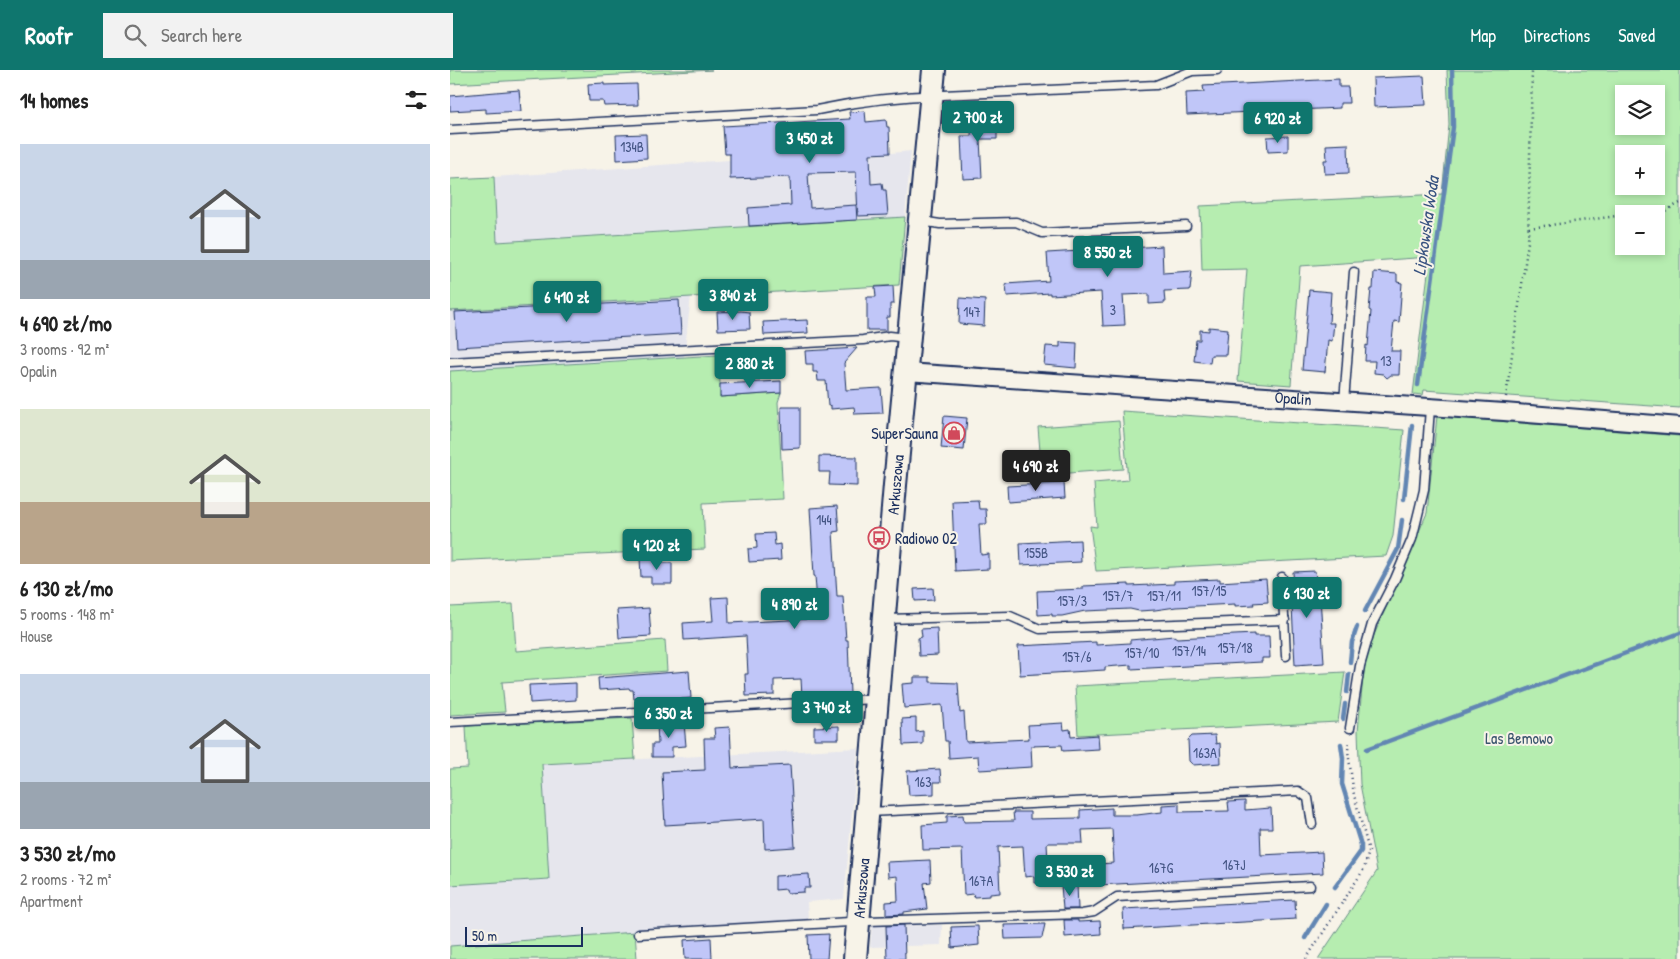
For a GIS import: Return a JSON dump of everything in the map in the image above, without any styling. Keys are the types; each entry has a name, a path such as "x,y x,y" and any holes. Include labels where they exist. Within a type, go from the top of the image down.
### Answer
{"main road":[{"name":"Arkuszowa","path":"855,959 919,221 934,70"}],"street":[{"name":"Opalin","path":"906,372 1504,412 1680,426"}],"lane":[{"path":"450,130 817,110 853,102 900,96 1156,85 1192,71 1217,70"},
{"path":"919,221 940,224 1016,222 1042,233 1186,226"},
{"path":"1344,402 1354,272"},
{"path":"450,362 863,340 890,336 909,338"},
{"path":"1350,728 1360,666 1372,624 1395,579 1412,539 1424,490 1430,408"},
{"path":"1282,576 1286,656"},
{"path":"884,619 1010,616 1040,629 1285,620"},
{"path":"450,722 877,699"},
{"path":"867,812 1298,790 1308,798 1312,824"},
{"path":"638,934 858,921 1082,914 1094,912 1117,897 1310,886"}],"path":[{"path":"1504,412 1528,242 1532,70"},
{"path":"1665,211 1680,203"},
{"path":"1529,228 1615,216"},
{"path":"1306,959 1364,869 1370,852 1354,795 1348,751 1350,728"}],"shaded area":[{"path":"911,151 905,217 496,242 494,177 729,160 872,155"},
{"path":"691,296 684,357 450,371 450,311"},
{"path":"858,748 844,899 807,902 808,919 450,946 450,885 549,879 542,764"},
{"path":"942,925 941,945 870,947 872,926"}],"green space":[{"path":"450,70 712,70 450,84"},
{"path":"1447,70 1680,70 1680,408 1424,390 1423,395 1413,394 1430,257 1300,266 1291,385 1238,381 1247,269 1202,270 1200,206 1442,194 1449,125"},
{"path":"494,177 497,242 905,217 899,285 450,311 450,179"},
{"path":"718,355 721,397 781,393 778,402 783,499 703,503 705,549 450,561 450,371"},
{"path":"1122,411 1404,430 1393,536 1386,556 1096,571 1090,526 1097,527 1094,483 1128,480"},
{"name":"Las Bemowo","path":"1437,416 1680,436 1680,959 1318,959 1377,871 1360,784 1358,731 1364,667 1374,635 1427,513"},
{"path":"1119,421 1123,469 1042,475 1038,427"},
{"path":"513,604 516,651 665,640 667,671 502,682 505,712 450,715 450,607"},
{"path":"1345,672 1338,722 1078,735 1075,686"},
{"path":"632,718 635,759 542,764 549,879 450,885 450,769 468,768 466,726"},
{"path":"635,932 637,959 450,959 450,946"}],"building":[{"path":"1424,76 1426,105 1374,107 1373,78"},
{"path":"1339,79 1339,87 1348,87 1349,103 1340,103 1340,108 1187,115 1186,93 1204,92 1203,86"},
{"path":"604,83 604,85 637,84 638,105 604,106 603,101 589,101 588,84"},
{"path":"519,90 521,111 486,113 486,109 450,111 450,96"},
{"path":"865,111 866,122 886,120 887,127 889,127 890,153 870,154 871,184 882,183 883,190 886,190 888,215 858,216 856,172 808,173 810,208 856,205 857,220 749,226 748,208 791,205 790,177 730,179 730,154 725,154 723,126 850,119 849,112"},
{"path":"972,114 1005,117 1004,130 997,130 997,139 980,139 982,178 963,179 961,136 971,136"},
{"path":"646,134 647,158 617,160 616,135"},
{"path":"1288,136 1288,151 1268,152 1267,137"},
{"path":"1348,144 1349,173 1325,174 1324,160 1327,160 1326,145"},
{"path":"1162,246 1163,273 1192,271 1190,290 1164,291 1165,303 1149,304 1149,294 1123,295 1125,325 1103,326 1101,292 1007,296 1006,284 1049,281 1047,253"},
{"path":"1374,272 1397,274 1397,282 1402,283 1399,322 1394,321 1391,351 1400,351 1399,375 1391,375 1387,378 1383,374 1374,373 1375,361 1365,361"},
{"path":"893,286 894,304 890,304 887,330 867,330 867,297 876,297 875,287"},
{"path":"1309,290 1331,292 1329,323 1334,323 1332,341 1328,340 1325,372 1302,370"},
{"path":"960,298 985,300 984,326 959,324"},
{"path":"679,300 681,334 457,347 455,312"},
{"path":"717,312 749,312 750,329 718,330"},
{"path":"807,320 808,333 764,335 763,322"},
{"path":"1209,327 1228,329 1226,355 1211,355 1210,363 1194,361 1196,340 1200,340 1200,330 1209,331"},
{"path":"1060,342 1077,343 1076,368 1044,365 1046,346 1060,347"},
{"path":"857,348 844,363 846,390 881,388 883,413 855,414 854,407 831,409 831,405 828,406 826,381 818,381 817,372 813,372 813,364 806,364 805,351"},
{"path":"781,381 781,393 720,397 720,384"},
{"path":"781,407 800,407 800,448 782,449"},
{"name":"SuperSauna","path":"944,416 967,418 964,450 941,448"},
{"path":"819,456 857,457 857,486 829,485 830,472 819,472"},
{"path":"1064,483 1065,498 1008,502 1007,486"},
{"path":"978,500 979,509 986,509 987,524 979,524 981,555 989,554 989,569 955,571 952,501"},
{"path":"837,506 839,531 833,532 837,596 843,596 846,640 848,640 850,694 802,697 801,679 774,680 774,695 746,696 745,674 748,674 746,636 684,640 683,623 713,621 711,598 728,597 729,623 810,619 809,608 813,608 813,603 817,602 810,508"},
{"path":"774,533 775,545 780,544 781,560 749,562 748,549 757,548 756,534"},
{"path":"1080,540 1081,562 1021,565 1020,543"},
{"path":"662,557 662,563 672,563 672,584 651,584 651,577 641,577 640,558"},
{"path":"1315,571 1316,579 1319,579 1324,663 1295,665 1291,587 1294,587 1293,572"},
{"path":"1220,579 1220,582 1266,579 1268,602 1253,603 1254,605 1176,607 1139,611 1130,609 1085,611 1062,616 1052,616 1052,614 1038,615 1037,591 1083,589 1083,586 1174,584 1174,581"},
{"path":"933,588 934,600 915,601 914,589"},
{"path":"649,608 651,636 619,638 617,610"},
{"path":"937,628 938,655 919,656 918,638 922,637 921,629"},
{"path":"1254,634 1254,636 1269,636 1270,658 1262,658 1262,662 1131,669 1131,665 1105,667 1105,670 1020,675 1018,646 1096,642 1096,645 1130,643 1130,640 1174,636 1177,638"},
{"path":"689,671 691,698 639,703 639,699 634,699 633,690 629,688 599,690 598,678"},
{"path":"914,677 930,677 930,682 958,683 960,713 964,712 966,742 1029,739 1028,725 1063,723 1064,730 1070,729 1071,737 1098,735 1099,749 1063,751 1062,745 1031,746 1032,767 979,770 978,756 949,758 948,741 945,741 942,705 904,708 902,684 914,683"},
{"path":"576,683 576,700 530,703 529,685"},
{"path":"916,718 916,732 923,731 923,744 903,745 902,719"},
{"path":"684,723 686,746 672,747 672,757 652,757 652,744 658,744 657,724"},
{"path":"839,726 839,739 814,739 814,727"},
{"path":"730,727 732,768 790,765 795,847 765,849 764,819 665,825 662,772 705,770 704,738 715,738 714,728"},
{"path":"1215,735 1216,744 1220,743 1221,763 1193,765 1189,761 1188,740 1192,736"},
{"path":"940,769 941,782 934,782 934,794 909,795 907,771"},
{"path":"1245,801 1245,810 1271,808 1272,828 1260,828 1261,855 1322,852 1323,873 1098,885 1097,864 1114,863 1112,829 1082,830 1083,843 1047,843 1049,883 1034,883 1034,876 1025,877 1023,846 998,847 1000,893 974,897 973,894 964,895 962,849 923,850 922,825 947,823 947,816 963,815 964,822 1014,821 1013,812 1030,812 1030,819 1080,818 1080,810 1112,808 1112,815 1137,815 1162,812 1162,805 1179,804 1179,812 1229,811 1228,802"},
{"path":"930,860 931,882 924,883 927,909 904,912 904,914 886,915 886,902 898,901 897,876 888,877 887,862"},
{"path":"809,874 810,888 804,888 804,892 787,893 786,889 775,890 775,876"},
{"path":"1077,884 1078,909 1063,909 1061,885"},
{"path":"1295,900 1296,919 1124,929 1123,909"},
{"path":"1064,920 1078,920 1078,922 1100,921 1101,934 1065,937"},
{"path":"1045,924 1042,938 1005,939 1004,925"},
{"path":"904,925 905,959 887,959 886,926"},
{"path":"978,926 979,945 952,948 951,927"},
{"path":"829,934 827,959 809,959 808,935"},
{"path":"711,938 712,959 685,959 684,940"}],"waterway":[{"name":"Lipkowska Woda","path":"1418,385 1453,127 1452,70"},
{"name":"Lipkowska Woda","path":"1404,499 1412,425"},
{"name":"Lipkowska Woda","path":"1365,611 1398,549 1402,520"},
{"name":"Lipkowska Woda","path":"1350,662 1352,642 1357,627"},
{"path":"1367,749 1680,633"},
{"name":"Lipkowska Woda","path":"1347,692 1349,674"},
{"name":"Lipkowska Woda","path":"1343,719 1345,704"},
{"name":"Lipkowska Woda","path":"1335,887 1361,851 1361,845 1342,784 1343,758 1341,744"},
{"name":"Lipkowska Woda","path":"1305,938 1326,904"}],"place":[{"name":"SuperSauna","path":"954,433"},
{"name":"Radiowo 02","path":"879,538"}]}
